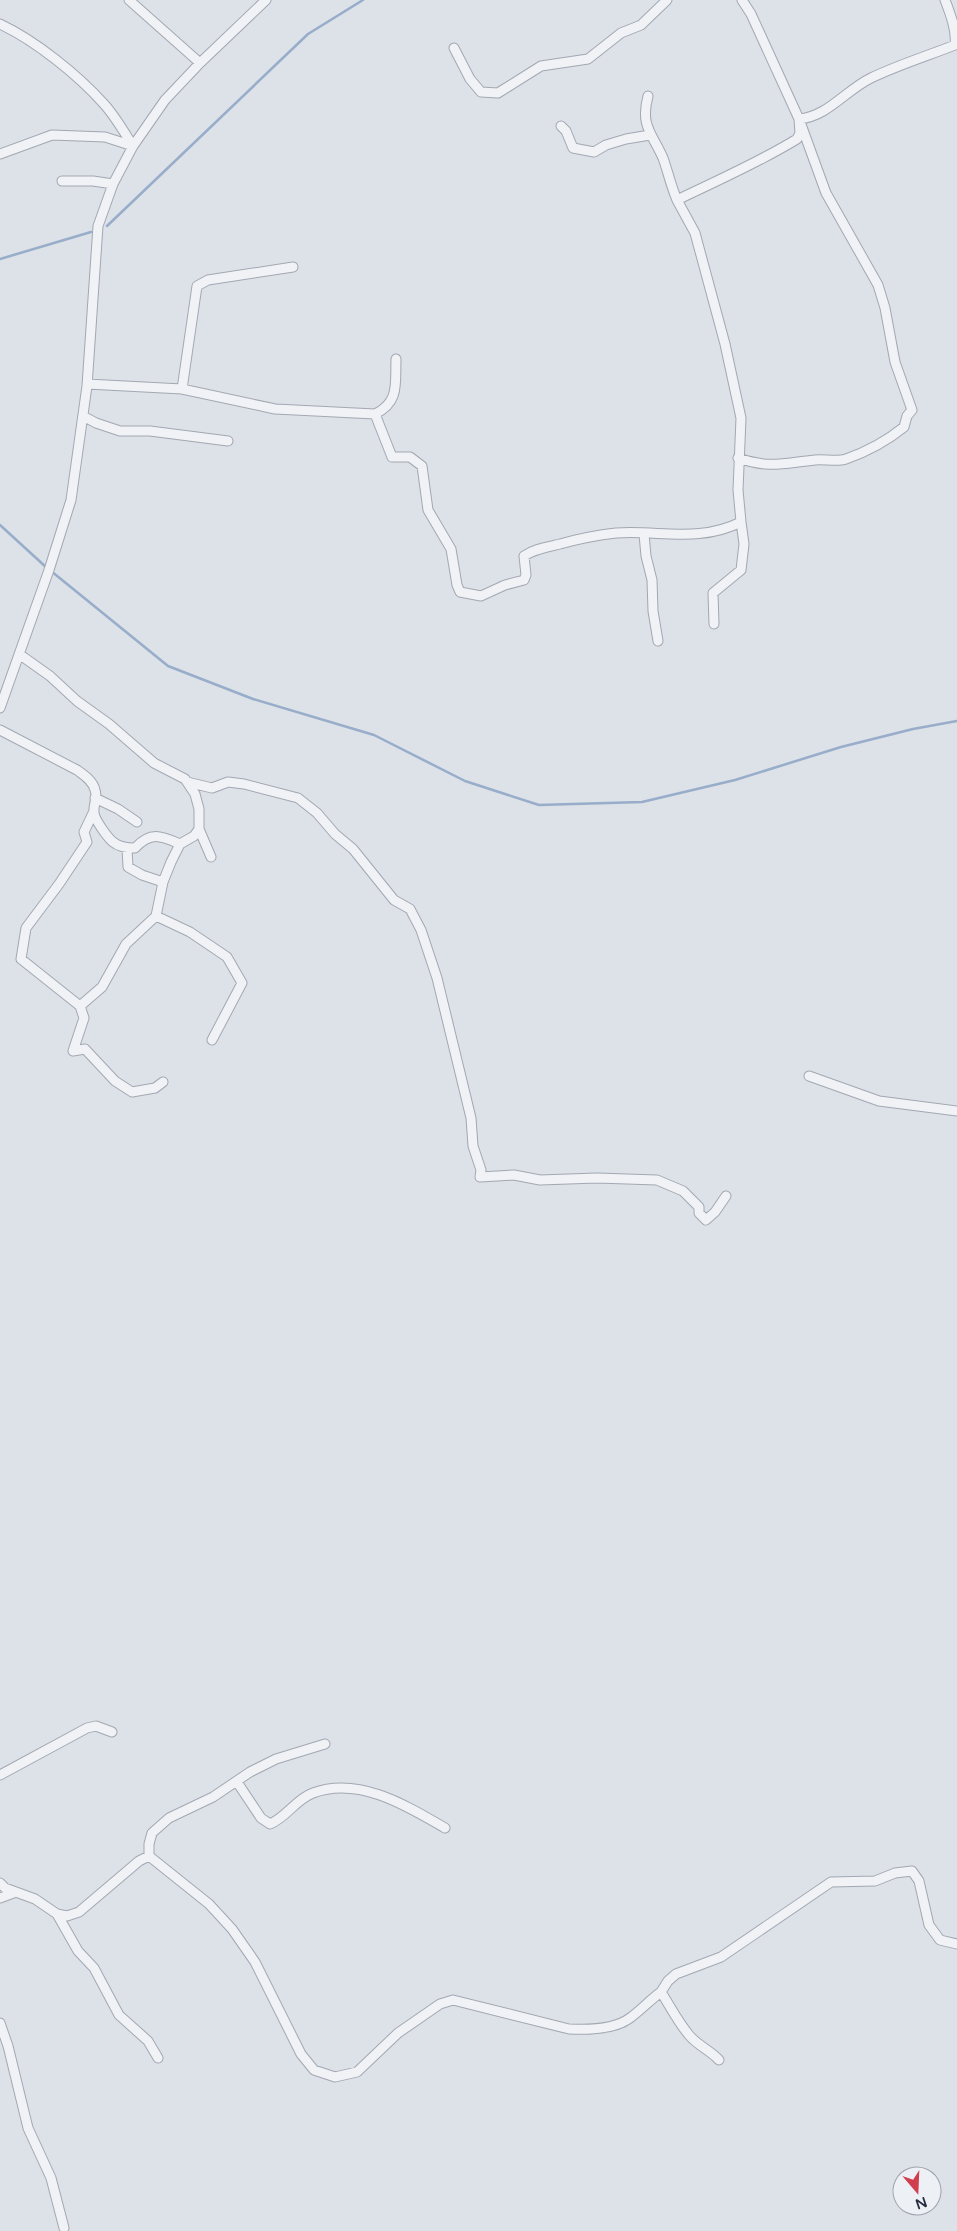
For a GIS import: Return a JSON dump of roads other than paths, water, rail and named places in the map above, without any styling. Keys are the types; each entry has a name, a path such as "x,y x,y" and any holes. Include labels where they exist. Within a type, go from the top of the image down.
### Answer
{"street":[{"path":"128,0 200,63"},
{"path":"0,708 71,500 87,384 98,226 113,184 133,146 165,100 200,63 266,0"},
{"path":"454,48 470,79 481,92 498,93 541,66 588,59 621,33 641,25 667,0"},
{"path":"738,458 752,463 772,466 814,460 845,459 884,441 900,431 904,427 906,416 912,410 895,362 885,308 878,284 826,193 798,119 751,14 742,0"},
{"path":"798,119 811,118 872,77 955,45 954,23 945,0"},
{"path":"0,24 13,30 77,76 106,106 133,146"},
{"path":"648,96 644,111 650,135 663,158 677,200 695,233 725,344 740,418 738,458 744,544 742,564 734,577 713,593 714,624"},
{"path":"677,200 742,171 752,163 797,139 800,133 798,119"},
{"path":"561,126 566,131 573,148 594,152 606,145 650,135"},
{"path":"0,154 52,135 105,137 133,146"},
{"path":"62,181 93,181 113,184"},
{"path":"182,389 197,286 208,280 293,268"},
{"path":"87,384 182,389 275,409 375,414 386,409 394,397 396,359"},
{"path":"375,414 392,457 410,457 422,466 428,510 451,549 457,585 460,592 481,596 506,585 524,580 526,575 524,556 531,551 573,540 617,533 694,535 724,531 741,522"},
{"path":"83,416 96,423 120,430 150,431 228,440"},
{"path":"644,534 646,556 652,580 652,611 658,641"},
{"path":"19,654 50,676 77,701 109,724 154,763 187,782 212,788 228,782 236,783 298,798 317,813 335,834 353,849 394,900 410,909 421,930 437,978 471,1118 473,1146 481,1170 480,1177 514,1175 540,1180 597,1178 657,1180 683,1190 699,1207 699,1213 706,1220 715,1212 726,1196"},
{"path":"0,730 77,770 88,778 95,788 94,812 96,821 113,842 127,848 135,848 144,838 156,836 180,844"},
{"path":"187,782 195,794 200,829 211,857"},
{"path":"95,798 118,809 137,822"},
{"path":"94,812 84,832 87,842 26,928 21,959 80,1006 84,1018 73,1051 85,1049 115,1081 132,1092 156,1088 163,1082"},
{"path":"80,1006 102,987 126,944 156,916 163,882 180,844 194,836 200,829"},
{"path":"127,848 128,866 132,870 163,882"},
{"path":"156,916 190,932 228,957 242,983 212,1040"},
{"path":"809,1076 879,1101 957,1111"},
{"path":"0,1776 87,1728 96,1726 112,1732"},
{"path":"325,1744 276,1759 250,1772 213,1797 169,1818 152,1833 148,1844 149,1856 209,1904 232,1930 255,1962 301,2054 314,2070 327,2076 346,2076 357,2072 398,2033 440,2004 453,2000 569,2029 588,2030 617,2024 630,2018 660,1992 676,1974 722,1957 831,1882 876,1881 895,1873 912,1872 920,1881 929,1925 940,1940 957,1944"},
{"path":"237,1782 261,1818 270,1824 280,1820 312,1794 338,1787 380,1795 406,1806 445,1828"},
{"path":"0,1884 35,1899 57,1914 67,1916 79,1912 139,1861 149,1856"},
{"path":"0,1898 16,1892"},
{"path":"57,1914 78,1951 94,1968 119,2015 148,2041 158,2058"},
{"path":"660,1992 688,2034 700,2047 711,2051 719,2060"},
{"path":"0,2023 8,2046 28,2128 51,2178 64,2228"}],"waterway":[{"path":"107,226 308,34 363,0"},
{"path":"0,259 91,232"},
{"path":"0,525 47,568"},
{"path":"51,571 168,666 253,699 374,735 465,781 539,805 642,802 735,780 841,747 913,729 957,721"}]}
